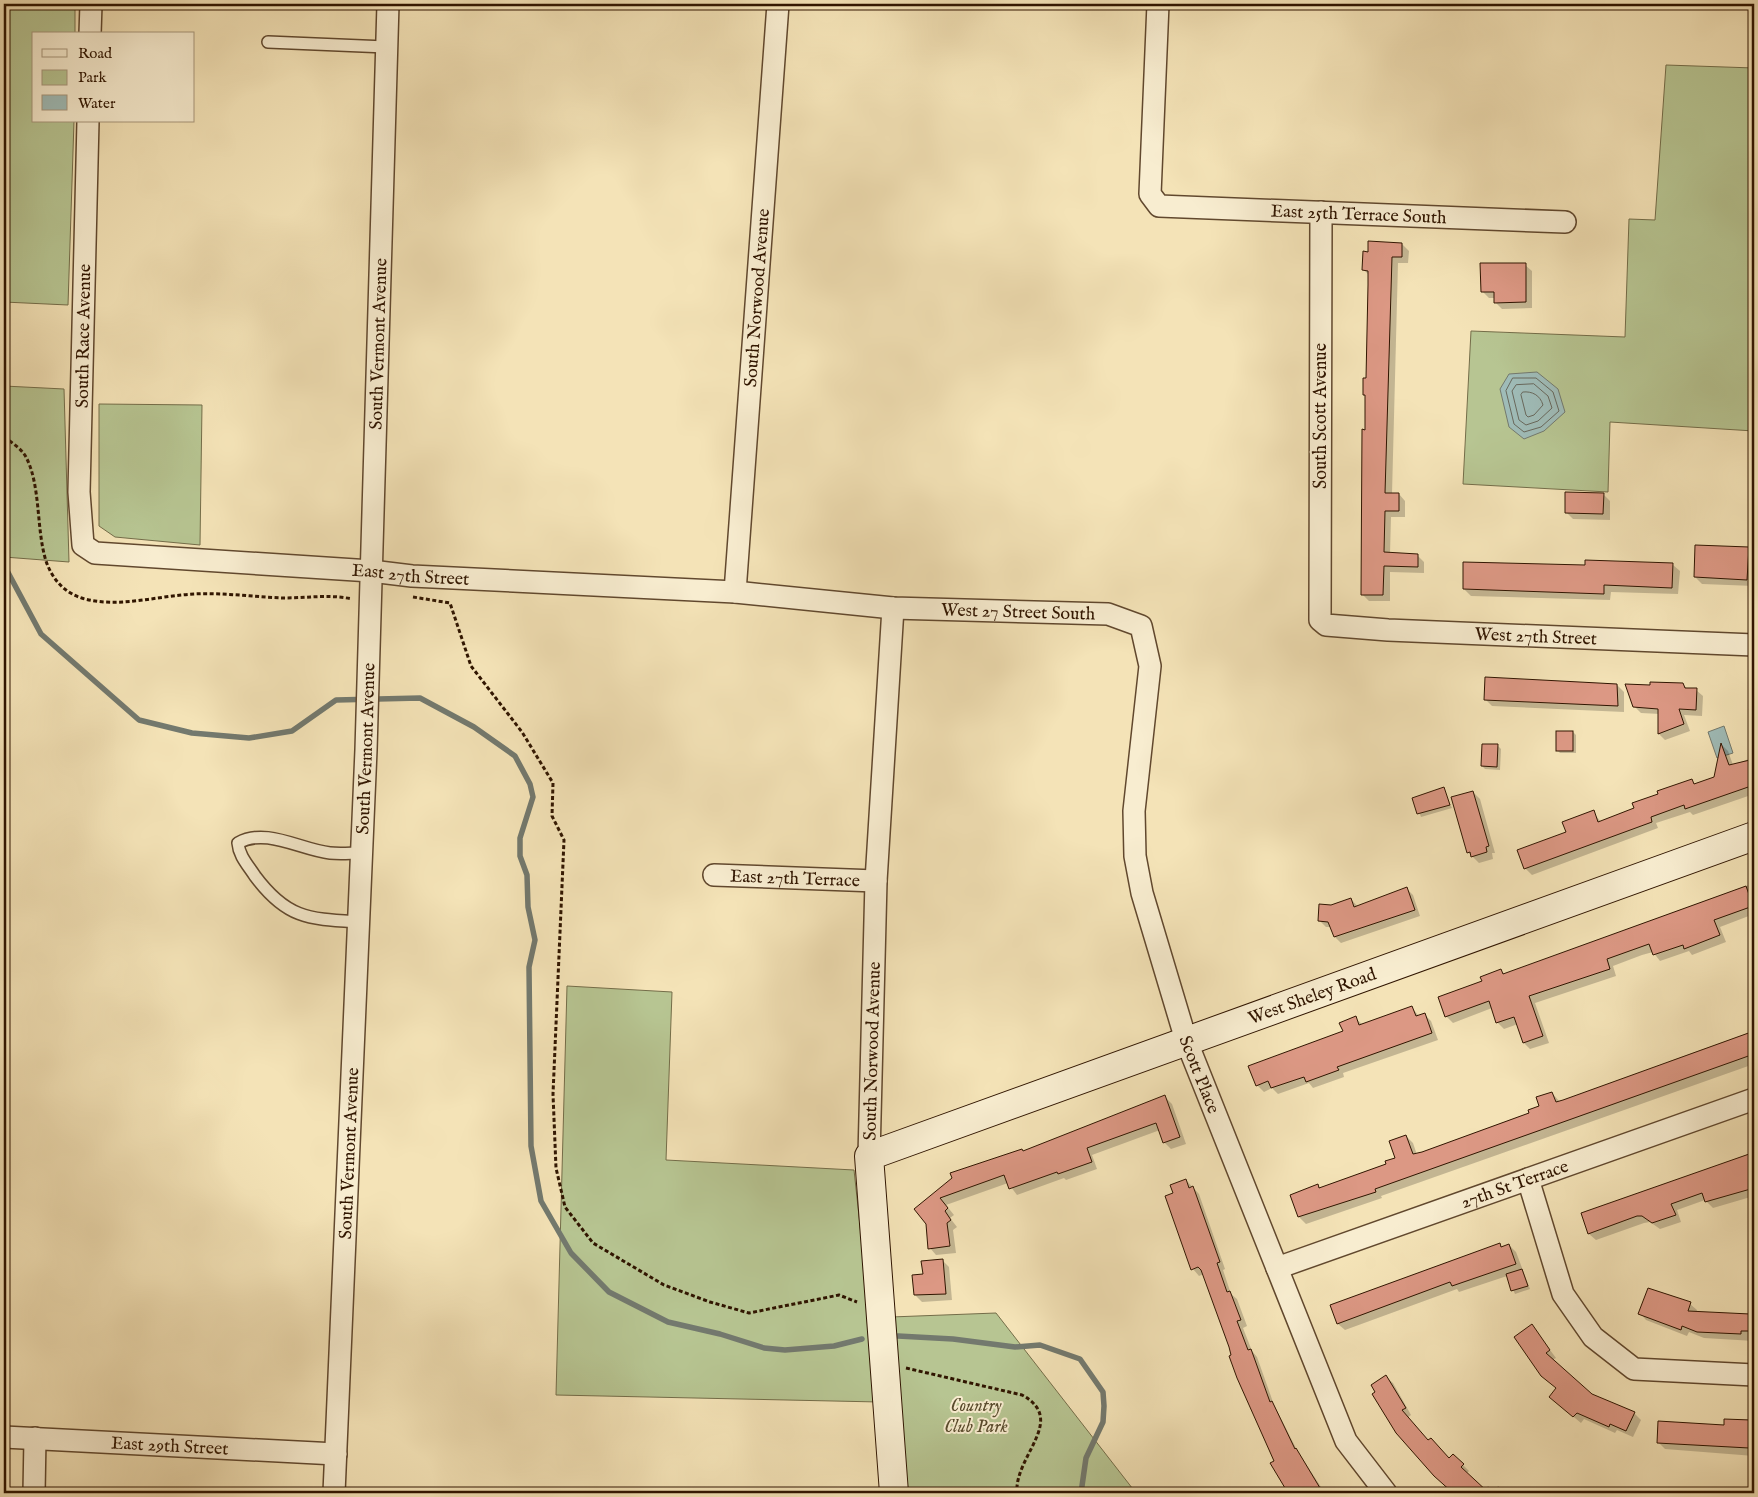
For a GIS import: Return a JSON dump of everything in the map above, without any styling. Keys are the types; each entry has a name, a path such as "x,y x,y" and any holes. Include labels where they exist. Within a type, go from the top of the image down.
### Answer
{"street":[{"path":"90,32 91,4"},
{"name":"South Vermont Avenue","path":"334,1493 366,750 388,4"},
{"name":"South Norwood Avenue","path":"735,592 778,4"},
{"name":"East 25th Terrace South","path":"1158,4 1150,194 1153,201 1159,206 1565,222"},
{"name":"South Race Avenue","path":"88,122 79,492 83,545 88,548"},
{"name":"South Scott Avenue","path":"1320,620 1321,212"},
{"name":"East 27th Street","path":"88,548 95,553 371,579 412,576 735,592 893,608"},
{"name":"South Norwood Avenue","path":"893,608 876,881 869,1156 894,1493"},
{"name":"West 27 Street South","path":"893,608 1108,614 1141,626"},
{"name":"West 27th Street","path":"1320,620 1326,625 1388,630 1754,645"},
{"name":"Scott Place","path":"1141,626 1150,666 1134,811 1135,856 1142,893 1186,1040 1346,1441 1386,1493"},
{"name":"West Sheley Road","path":"869,1156 1754,836"},
{"name":"East 27th Terrace","path":"714,875 876,881"},
{"name":"27th St Terrace","path":"1277,1268 1754,1099"},
{"path":"1528,1179 1563,1294 1593,1337 1634,1368 1754,1375"},
{"name":"East 29th Street","path":"4,1436 336,1454"},
{"path":"34,1493 35,1438"}],"lane":[{"path":"268,42 386,47"},
{"path":"359,922 314,919 287,910 265,889 239,853 238,843 246,838 274,838 330,853 362,853"}],"path":[{"path":"4,437 17,446 26,457 51,574 70,593 86,599 134,603 197,594 296,598 335,596 352,599 355,587 371,579"},
{"path":"410,597 450,602 471,666 517,725 553,783 552,816 564,840 553,1094 556,1168 565,1207 593,1243 664,1285 710,1302 749,1313 839,1295 861,1303"},
{"path":"900,1368 1022,1396 1038,1406 1040,1411 1040,1427 1036,1441 1019,1471 1017,1493"}],"green space":[{"path":"4,4 75,4 75,32 32,32 32,122 74,122 68,305 4,302"},
{"path":"1666,65 1754,68 1754,431 1610,422 1608,492 1463,484 1471,331 1625,337 1629,219 1655,220"},
{"path":"4,386 64,389 69,562 4,557"},
{"path":"99,404 202,405 200,545 115,537 99,526"},
{"path":"567,986 672,992 666,1160 854,1170 879,1402 556,1395"},
{"name":"Country Club Park","path":"996,1313 1136,1493 904,1493 891,1317"}],"water":[{"path":"1537,372 1558,389 1565,412 1544,431 1524,439 1509,427 1500,389 1509,374"},
{"path":"1724,726 1733,753 1717,758 1708,732"}],"building":[{"path":"1368,241 1402,243 1402,257 1392,257 1385,493 1399,493 1399,511 1385,511 1384,552 1418,554 1418,567 1384,566 1383,595 1361,595 1362,429 1365,430 1363,378 1366,378 1368,285 1368,271 1362,270 1363,251 1368,252"},
{"path":"1480,263 1526,263 1526,302 1494,303 1494,292 1481,292"},
{"path":"1565,492 1604,493 1603,514 1565,513"},
{"path":"1695,545 1749,547 1747,580 1694,577"},
{"path":"1585,560 1673,563 1672,588 1604,585 1604,594 1463,589 1463,562 1585,565"},
{"path":"1485,677 1617,684 1618,706 1484,700"},
{"path":"1650,682 1683,683 1685,688 1697,688 1696,710 1679,709 1684,724 1658,734 1658,709 1633,707 1625,684 1650,685"},
{"path":"1556,731 1573,731 1573,751 1556,751"},
{"path":"1721,743 1729,765 1754,759 1754,785 1685,809 1684,805 1651,817 1652,822 1524,869 1517,850 1566,832 1562,822 1594,810 1598,822 1634,808 1632,803 1658,794 1657,791 1692,779 1694,784 1714,777"},
{"path":"1482,744 1498,744 1497,767 1481,766"},
{"path":"1444,787 1450,805 1417,814 1412,798"},
{"path":"1473,791 1489,846 1486,847 1487,852 1471,857 1470,852 1467,853 1451,797"},
{"path":"1746,886 1753,906 1714,920 1720,935 1684,949 1683,945 1653,955 1649,944 1607,959 1610,969 1529,996 1543,1036 1523,1043 1514,1017 1496,1023 1489,1001 1445,1017 1438,997 1482,981 1480,977 1501,969 1503,974"},
{"path":"1407,887 1415,910 1334,937 1328,922 1318,921 1319,904 1331,905 1351,898 1354,907"},
{"path":"1412,1006 1416,1016 1425,1013 1432,1033 1337,1067 1339,1070 1306,1082 1304,1077 1271,1088 1268,1081 1256,1086 1248,1066 1343,1031 1339,1023 1356,1016 1359,1025"},
{"path":"1754,1031 1754,1054 1375,1189 1376,1192 1298,1217 1290,1195 1318,1184 1319,1188 1386,1164 1385,1161 1395,1158 1389,1141 1406,1135 1413,1154 1422,1152 1529,1113 1528,1110 1539,1106 1536,1097 1552,1092 1556,1102 1563,1100"},
{"path":"1165,1095 1180,1137 1163,1143 1156,1123 1087,1148 1092,1162 1058,1174 1057,1172 1009,1189 1004,1175 940,1198 948,1208 945,1211 951,1220 947,1223 950,1246 928,1249 926,1224 914,1209 952,1178 950,1173 1022,1149 1023,1151"},
{"path":"1752,1153 1754,1160 1754,1188 1705,1202 1702,1193 1671,1204 1676,1215 1652,1223 1642,1216 1637,1216 1588,1234 1581,1213"},
{"path":"1186,1179 1189,1188 1193,1186 1220,1262 1217,1263 1227,1292 1230,1291 1241,1320 1237,1321 1248,1350 1251,1349 1270,1402 1272,1401 1295,1449 1323,1493 1288,1493 1270,1463 1274,1461 1237,1378 1229,1356 1231,1355 1229,1347 1201,1270 1198,1267 1191,1270 1165,1196 1173,1193 1170,1185"},
{"path":"1500,1243 1501,1247 1509,1244 1516,1264 1452,1286 1450,1282 1337,1324 1330,1305"},
{"path":"943,1259 946,1294 914,1295 912,1275 923,1274 921,1261"},
{"path":"1522,1269 1528,1286 1511,1291 1506,1274"},
{"path":"1648,1288 1691,1302 1688,1311 1750,1314 1749,1331 1741,1331 1741,1334 1697,1332 1682,1326 1681,1330 1638,1314"},
{"path":"1532,1324 1550,1350 1546,1353 1592,1394 1635,1412 1626,1431 1610,1424 1609,1427 1577,1413 1573,1417 1549,1397 1556,1388 1541,1376 1514,1337"},
{"path":"1386,1375 1406,1408 1402,1410 1428,1440 1431,1438 1449,1458 1453,1454 1464,1464 1461,1467 1489,1493 1453,1493 1434,1476 1396,1433 1372,1394 1375,1392 1371,1385"},
{"path":"1724,1419 1751,1420 1749,1448 1657,1443 1658,1421 1724,1425"}],"waterway":[{"path":"4,565 41,634 139,720 192,733 249,738 292,731 336,700 420,698 474,727 515,756 530,784 533,797 520,838 520,856 527,875 528,907 535,940 529,967 531,1146 541,1201 571,1253 609,1292 668,1322 720,1334 764,1348 785,1350 834,1346 862,1339"},
{"path":"898,1336 953,1339 1015,1347 1040,1345 1080,1359 1103,1392 1104,1406 1103,1422 1086,1458 1081,1493"}]}
